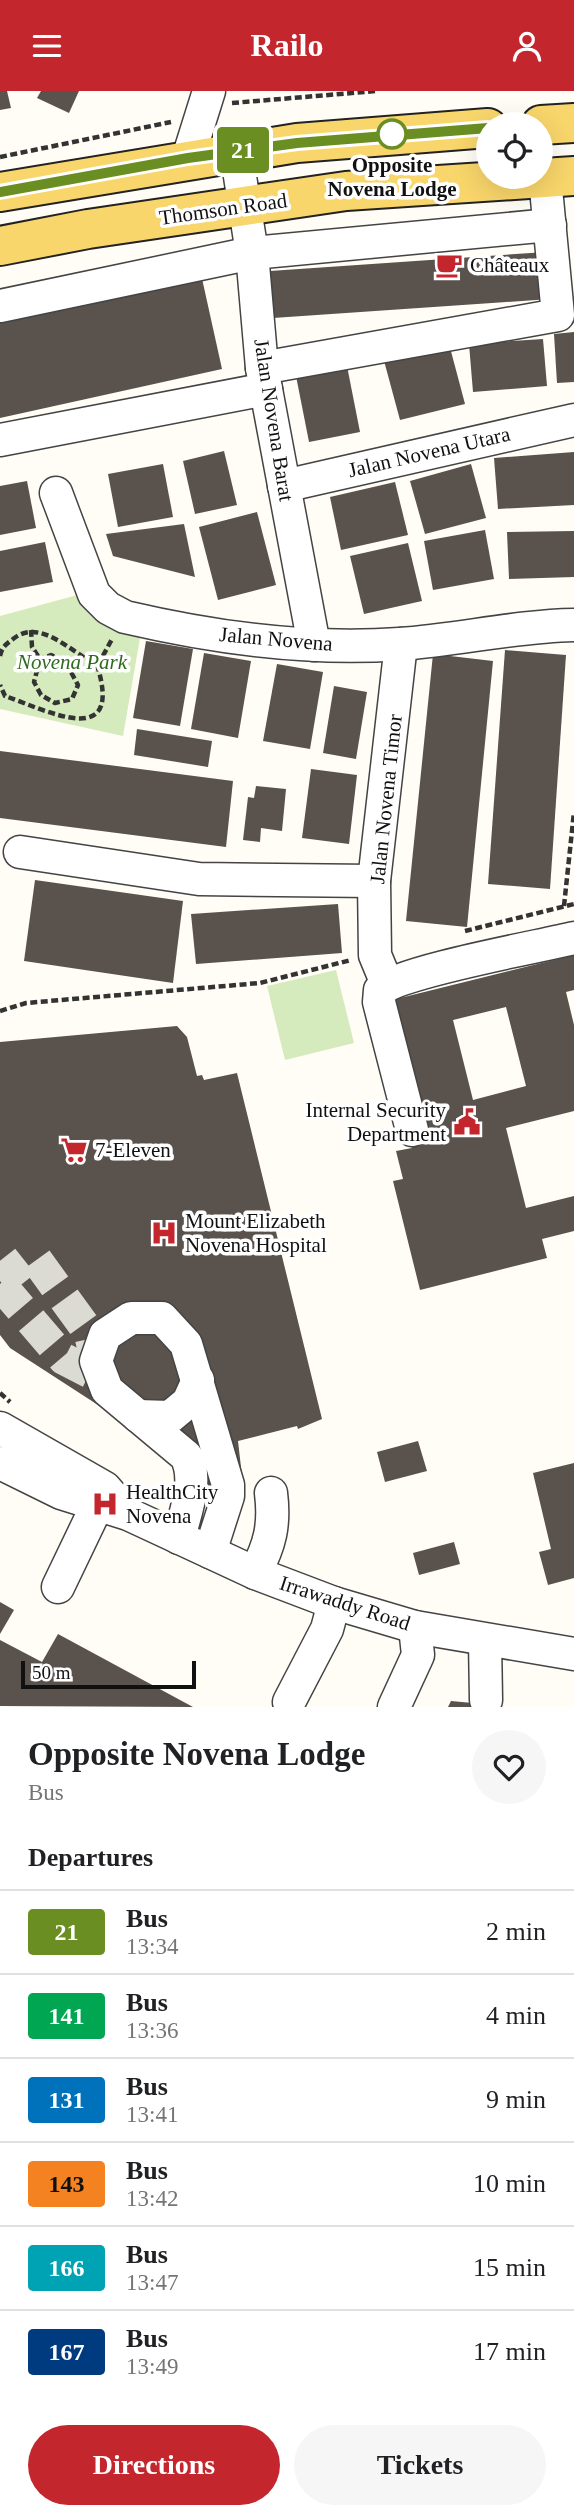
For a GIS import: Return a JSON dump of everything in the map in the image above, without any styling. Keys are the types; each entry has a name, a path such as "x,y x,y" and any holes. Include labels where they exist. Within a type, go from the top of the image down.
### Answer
{"main road":[{"path":"553,124 574,123"},
{"path":"0,192 236,151 344,138 476,129"},
{"name":"Thomson Road","path":"0,246 346,191 565,180"}],"street":[{"path":"188,158 204,104"},
{"name":"Jalan Novena Barat","path":"236,151 252,253 264,378 314,646"},
{"path":"0,440 264,378 558,315 551,225 565,180"},
{"path":"0,306 252,253 551,225"},
{"name":"Jalan Novena Utara","path":"284,486 574,420"},
{"name":"Jalan Novena","path":"56,493 94,594 108,608 125,617 162,626 267,642 314,646 401,644 574,625"},
{"name":"Jalan Novena Timor","path":"368,956 401,644"},
{"path":"20,852 199,879 374,881"},
{"path":"412,1130 379,1002 380,990 387,984 574,938"},
{"path":"368,956 387,984"},
{"path":"178,1538 192,1485 192,1467 187,1456 107,1390 96,1361 105,1335 131,1318 162,1318 186,1344 228,1485 228,1496 210,1552"},
{"path":"138,1416 170,1417 188,1402 198,1380"},
{"name":"Irrawaddy Road","path":"0,1428 128,1514 255,1573 334,1604 415,1627 574,1654"},
{"name":"Irrawaddy Road","path":"0,1463 101,1497"},
{"path":"255,1573 270,1546 274,1521 271,1493"},
{"path":"58,1587 101,1497"},
{"path":"289,1703 327,1629 334,1604"},
{"path":"394,1707 418,1655 415,1627"},
{"path":"485,1640 486,1700"}],"path":[{"path":"0,157 204,104 376,91"},
{"path":"0,656 3,646 17,635 31,630 49,636 97,665 104,694 101,710 92,719 78,721 5,696 0,685"},
{"path":"31,630 32,647 40,659 34,682 41,695 55,703 72,699 78,685 73,671 66,663 51,655 40,659"},
{"path":"564,906 574,812"},
{"path":"459,933 574,904"},
{"path":"0,1011 26,1003 260,983 368,956"}],"green space":[{"name":"Novena Park","path":"81,594 141,632 123,736 0,709 0,616"},
{"path":"336,970 354,1043 285,1060 267,986"}],"building":[{"path":"0,91 7,91 11,108 0,110"},
{"path":"41,91 79,91 69,113 37,98"},
{"path":"546,252 550,299 273,318 270,271"},
{"path":"201,274 222,369 0,418 0,318"},
{"path":"574,332 574,382 557,383 554,334"},
{"path":"543,339 547,386 473,392 469,344"},
{"path":"448,340 465,404 400,420 383,357"},
{"path":"347,366 360,432 309,442 296,376"},
{"path":"224,451 237,505 195,514 183,461"},
{"path":"574,452 574,505 498,509 494,458"},
{"path":"163,464 173,517 118,527 108,474"},
{"path":"471,464 486,518 425,534 410,481"},
{"path":"27,481 36,528 0,535 0,486"},
{"path":"395,482 408,535 341,550 330,497"},
{"path":"257,512 276,585 218,600 199,527"},
{"path":"184,524 195,577 113,556 106,534"},
{"path":"485,530 494,579 433,590 424,541"},
{"path":"574,531 574,577 509,579 507,532"},
{"path":"45,542 53,582 0,592 0,551"},
{"path":"408,543 422,601 364,614 350,556"},
{"path":"146,641 193,649 180,726 133,718"},
{"path":"505,650 566,655 550,889 488,884"},
{"path":"204,653 251,661 238,738 191,729"},
{"path":"433,654 493,661 467,927 406,921"},
{"path":"277,664 323,672 310,749 263,741"},
{"path":"334,686 367,692 356,759 323,753"},
{"path":"137,729 212,741 208,767 134,755"},
{"path":"0,751 233,781 226,847 0,818"},
{"path":"311,769 357,775 349,844 302,838"},
{"path":"256,786 286,789 282,831 261,828 260,842 243,840 248,797 254,798"},
{"path":"35,880 183,901 173,983 24,961"},
{"path":"338,904 342,953 196,964 191,914"},
{"name":"Internal Security Department","path":"574,955 574,990 566,992 574,1025 574,1111 506,1128 526,1208 574,1196 574,1231 542,1239 547,1258 420,1290 393,1181 403,1179 396,1151 412,1148 384,1002","holes":["506,1007 526,1086 473,1100 453,1020"]},
{"name":"Mount Elizabeth Novena Hospital","path":"177,1026 187,1037 197,1076 202,1075 204,1080 237,1073 322,1419 298,1429 297,1426 238,1441 242,1476 209,1490 206,1475 10,1348 0,1335 0,1042"},
{"path":"418,1441 427,1471 385,1482 377,1452"},
{"path":"574,1463 574,1578 548,1585 539,1552 551,1549 533,1473"},
{"path":"454,1542 460,1564 419,1575 413,1553"},
{"path":"0,1602 14,1610 0,1634"},
{"path":"58,1634 193,1707 0,1706 0,1640 42,1662"},
{"path":"451,1701 494,1705 494,1707 448,1707"}],"tunnel":[{"path":"0,1281 33,1255 90,1334 96,1361"},
{"path":"0,1284 64,1359 103,1379"}],"bus line":[{"name":"21","path":"0,192 188,158 297,143 476,129"}],"place":[{"name":"Opposite Novena Lodge","path":"392,134"},
{"name":"Châteaux","path":"449,265"},
{"name":"Internal Security Department","path":"467,1122"},
{"name":"7-Eleven","path":"74,1150"},
{"name":"Mount Elizabeth Novena Hospital","path":"164,1233"},
{"name":"HealthCity Novena","path":"105,1504"}]}
